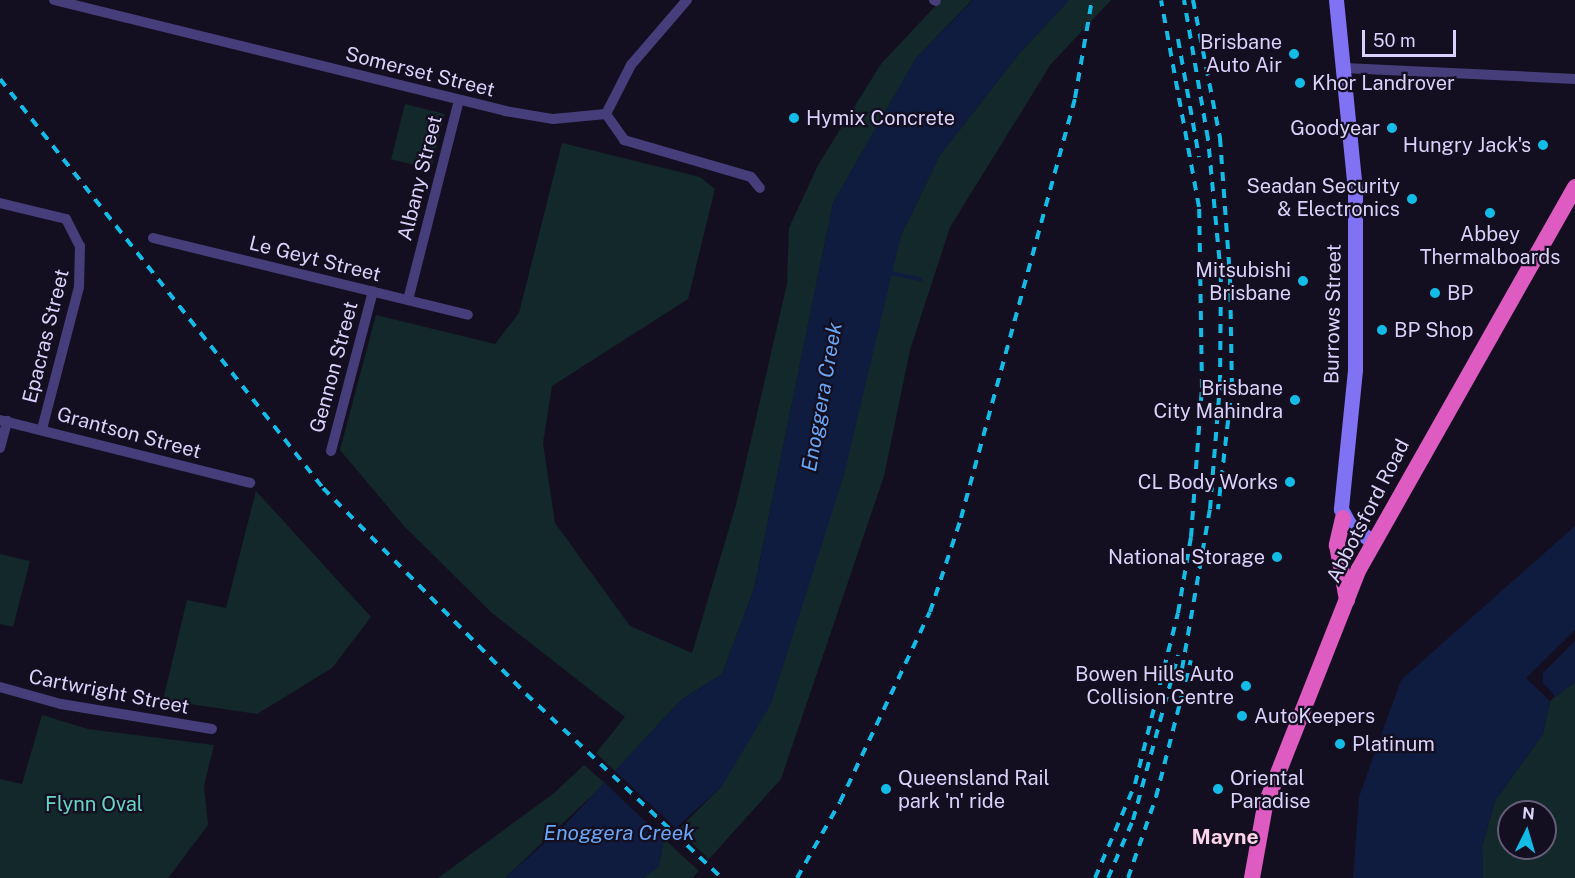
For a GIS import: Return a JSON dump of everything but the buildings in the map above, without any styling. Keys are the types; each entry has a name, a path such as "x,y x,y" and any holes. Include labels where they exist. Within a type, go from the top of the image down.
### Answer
{"highway":[{"name":"Abbotsford Road","path":"1252,878 1265,806 1372,542 1575,187"},
{"path":"1343,519 1337,545 1347,600"}],"main road":[{"name":"Burrows Street","path":"1336,0 1354,162 1355,337 1343,519"},
{"path":"1343,519 1372,542"}],"street":[{"name":"Somerset Street","path":"54,0 459,100 553,119 606,114"},
{"path":"687,0 631,65 606,114 624,140 751,177 760,188"},
{"path":"1344,68 1575,79"},
{"name":"Albany Street","path":"408,300 459,100"},
{"name":"Epacras Street","path":"0,203 66,219 76,233 83,261 42,429"},
{"name":"Le Geyt Street","path":"153,238 468,315"},
{"name":"Gennon Street","path":"331,451 372,291"},
{"path":"0,448 3,420"},
{"name":"Grantson Street","path":"3,420 250,483"},
{"name":"Cartwright Street","path":"0,687 61,705 212,729"}],"green space":[{"path":"941,0 972,0 916,58 833,203 754,589 722,674 681,700 615,771 596,753 625,717 492,613 404,526 340,450 376,315 495,344 519,313 562,143 700,177 715,189 688,299 552,386 543,443 555,523 630,626 692,653 736,505 787,284 789,228 818,165 881,64"},
{"path":"1069,0 1111,0 1051,64 950,227 910,350 884,476 781,779 709,859 678,830 722,786 869,354 901,235 940,155 1018,55"},
{"path":"405,104 445,114 431,169 391,159"},
{"path":"256,491 371,617 332,668 257,714 163,700 187,600 226,608"},
{"path":"0,554 30,561 13,627 0,624"},
{"path":"1575,682 1575,878 1483,878 1482,847 1495,801 1543,734 1550,701"},
{"name":"Flynn Oval","path":"42,715 88,729 214,745 204,786 208,825 168,878 0,878 0,779 22,784"},
{"path":"584,765 605,783 505,878 438,878 553,794"},
{"path":"664,839 699,871 692,878 642,878 658,867"}],"water":[{"name":"Enoggera Creek","path":"973,0 1069,0 1018,55 940,155 901,235 844,475 771,704 722,786 664,839 659,867 642,878 505,878 563,827 681,700 722,674 754,589 833,203 916,58"},
{"path":"1575,526 1575,682 1550,701 1543,734 1495,801 1482,847 1483,878 1353,878 1359,797 1401,680"}],"pier":[{"path":"1575,630 1575,641 1543,673 1543,683 1555,696 1550,701 1526,678"},
{"path":"613,769 680,832 666,841 605,783"}],"waterway":[{"path":"886,272 920,279"}],"railway":[{"path":"797,878 840,802 930,612 961,518 1075,98 1092,0"},
{"path":"1095,878 1135,784 1178,613 1191,537 1202,388 1199,207 1161,0"},
{"path":"1182,669 1210,509 1220,384 1221,276 1208,139 1184,0"},
{"path":"1193,0 1220,138 1230,276 1232,386 1218,509"},
{"path":"1178,39 1199,157"},
{"path":"0,79 323,488 526,694 722,878"},
{"path":"1108,878 1133,820 1178,655"},
{"path":"1128,878 1156,797 1191,660"}],"place":[{"name":"Brisbane Auto Air","path":"1294,54"},
{"name":"Khor Landrover","path":"1300,83"},
{"name":"Hymix Concrete","path":"794,118"},
{"name":"Goodyear","path":"1392,128"},
{"name":"Hungry Jack's","path":"1543,145"},
{"name":"Seadan Security & Electronics","path":"1412,199"},
{"name":"Abbey Thermalboards","path":"1490,213"},
{"name":"Mitsubishi Brisbane","path":"1303,281"},
{"name":"BP","path":"1435,293"},
{"name":"BP Shop","path":"1382,330"},
{"name":"Brisbane City Mahindra","path":"1295,400"},
{"name":"CL Body Works","path":"1290,482"},
{"name":"National Storage","path":"1277,557"},
{"name":"Bowen Hills Auto Collision Centre","path":"1246,686"},
{"name":"AutoKeepers","path":"1242,716"},
{"name":"Platinum","path":"1340,744"},
{"name":"Queensland Rail park 'n' ride","path":"886,789"},
{"name":"Oriental Paradise","path":"1218,789"}],"district":[{"name":"Mayne","path":"1225,837"}]}
